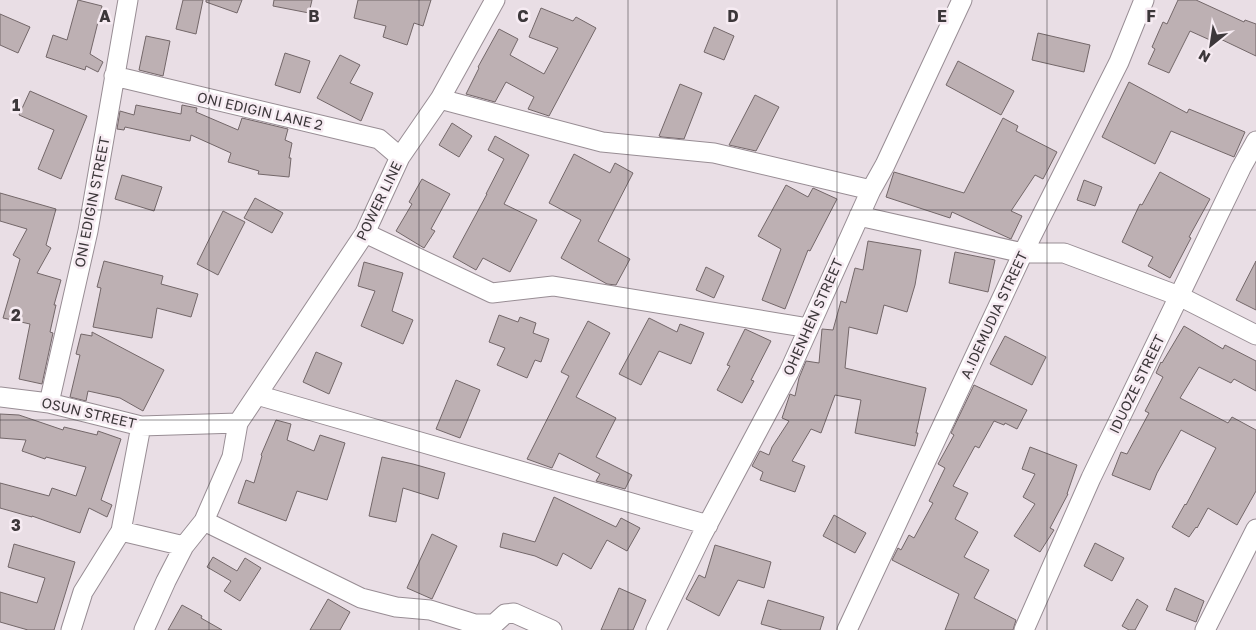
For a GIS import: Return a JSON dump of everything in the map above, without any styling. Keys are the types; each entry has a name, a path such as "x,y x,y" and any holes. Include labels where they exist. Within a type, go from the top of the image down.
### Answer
{"street":[{"name":"ONI EDIGIN STREET","path":"49,402 88,231 128,0"},
{"name":"POWER LINE","path":"238,423 365,233 400,157 440,99 495,0"},
{"name":"OHENHEN STREET","path":"656,630 708,525 789,372 871,190 962,0"},
{"name":"A.IDEMUDIA STREET","path":"847,630 1023,253 1119,62 1144,0"},
{"name":"ONI EDIGIN LANE 2","path":"114,76 379,139 400,157"},
{"path":"440,99 602,142 714,153 871,190"},
{"name":"IDUOZE STREET","path":"1024,630 1092,478 1240,168 1256,141"},
{"path":"859,216 1023,253 1064,253 1179,296 1256,335"},
{"path":"365,233 492,293 554,286 809,328"},
{"path":"257,395 708,525"},
{"name":"OSUN STREET","path":"0,396 49,402 141,426 238,423"},
{"path":"144,630 184,546 204,521 232,457 238,423"},
{"path":"71,630 83,592 120,532 141,426"},
{"path":"204,521 361,598 396,607 430,610 475,624 494,624 505,614 514,613 552,630"},
{"path":"1206,630 1256,529"},
{"path":"120,532 184,546"}],"building":[{"path":"78,0 102,6 90,54 103,62 98,72 86,66 85,70 46,57 53,35 67,40"},
{"path":"183,0 203,0 196,34 176,29"},
{"path":"206,0 242,0 237,13 206,2"},
{"path":"274,0 312,0 309,13 273,6"},
{"path":"358,0 431,0 423,26 414,23 407,45 383,37 386,26 354,18"},
{"path":"1178,0 1196,0 1244,22 1245,20 1256,24 1256,56 1212,35 1210,40 1190,31 1169,73 1148,64 1155,49 1152,47 1163,22 1167,24"},
{"path":"541,8 573,21 576,17 596,28 549,116 528,109 534,97 506,82 495,102 466,94 478,67 499,29 518,39 510,55 544,74 558,48 529,37"},
{"path":"0,14 30,27 18,53 0,45"},
{"path":"714,27 734,36 724,60 704,52"},
{"path":"1038,33 1090,45 1084,72 1032,60"},
{"path":"146,36 170,41 163,76 139,70"},
{"path":"285,53 310,61 300,93 275,85"},
{"path":"340,55 360,65 350,83 373,93 361,121 317,98"},
{"path":"958,61 1014,91 1001,115 946,85"},
{"path":"1129,82 1187,113 1189,109 1245,132 1234,157 1171,131 1155,164 1102,137"},
{"path":"680,84 702,93 684,139 659,136"},
{"path":"30,91 87,116 61,179 38,169 54,130 19,115"},
{"path":"755,95 779,107 756,151 729,145"},
{"path":"136,105 181,114 182,105 197,108 196,112 238,130 242,118 288,129 285,140 292,143 289,158 291,158 289,177 258,174 259,171 228,162 231,153 191,135 190,141 125,127 124,130 117,129 120,111 134,115"},
{"path":"1003,118 1018,126 1016,131 1057,152 1043,179 1035,175 1011,211 1022,216 1011,239 952,212 950,218 886,197 894,172 964,193"},
{"path":"452,123 472,136 459,157 439,145"},
{"path":"495,136 529,155 504,204 537,220 510,272 483,258 476,270 453,257 504,159 488,150"},
{"path":"574,154 610,173 615,163 633,173 598,241 630,259 616,285 607,284 561,258 581,220 549,203"},
{"path":"1160,172 1210,199 1189,237 1191,238 1170,278 1148,266 1153,257 1122,242 1140,204 1142,205"},
{"path":"122,175 162,187 154,211 115,199"},
{"path":"422,179 450,194 431,229 435,231 424,248 396,231 412,204 409,202"},
{"path":"1084,180 1102,187 1095,206 1077,200"},
{"path":"786,185 808,197 813,188 837,199 810,251 808,250 785,309 762,300 781,249 758,236"},
{"path":"0,193 56,209 46,245 51,248 37,273 61,280 54,305 56,305 50,332 53,333 42,384 19,379 30,324 3,318 20,259 13,255 27,229 0,221"},
{"path":"255,198 283,213 272,233 244,218"},
{"path":"223,211 245,222 218,275 197,264"},
{"path":"868,241 921,250 915,285 907,312 884,305 877,334 849,327 845,368 926,388 915,446 855,433 861,400 835,395 821,433 811,429 792,461 805,466 795,492 760,480 763,472 752,466 760,451 769,455 789,421 782,418 790,394 795,396 799,378 806,361 819,363 822,329 833,330 841,301 846,303 855,268 863,270"},
{"path":"955,252 995,260 988,292 949,283"},
{"path":"104,261 163,276 161,284 198,294 191,317 157,308 152,338 93,327 101,288 97,287"},
{"path":"1256,261 1256,310 1236,300"},
{"path":"364,262 403,273 392,311 413,320 403,344 361,326 375,291 358,286"},
{"path":"706,267 724,276 714,298 696,290"},
{"path":"499,315 518,322 520,317 536,323 533,333 549,339 541,362 535,360 527,378 497,365 505,348 489,342"},
{"path":"649,318 677,332 680,324 704,333 691,364 659,351 641,385 619,374"},
{"path":"588,321 610,333 576,397 616,418 596,457 632,475 625,489 596,481 600,474 559,453 552,468 527,459 569,376 561,372"},
{"path":"1184,326 1223,349 1225,345 1256,361 1256,391 1234,379 1231,383 1199,367 1180,398 1228,423 1232,417 1256,430 1256,491 1237,525 1208,508 1197,528 1189,537 1172,527 1186,505 1216,448 1181,430 1157,473 1150,490 1112,475 1121,452 1127,454 1149,413 1145,411 1163,377 1156,373"},
{"path":"745,329 771,341 751,380 754,381 742,403 717,390 730,366 727,365"},
{"path":"92,332 164,370 143,411 120,398 88,391 86,401 70,397 80,355 76,354 81,334 92,336"},
{"path":"1005,336 1046,357 1032,385 990,364"},
{"path":"316,352 342,363 329,394 303,382"},
{"path":"456,380 480,390 460,438 436,429"},
{"path":"974,385 1027,410 1017,429 1005,423 1004,425 994,421 979,448 975,446 953,486 968,493 955,519 978,532 964,557 989,570 974,598 1016,620 1013,630 945,630 959,594 892,560 898,548 901,550 909,535 914,538 933,503 929,501 945,468 938,464 954,435 951,433"},
{"path":"0,414 19,415 63,430 64,427 97,435 98,431 121,439 101,500 112,505 107,517 89,508 80,533 32,516 0,508 0,483 49,496 52,488 76,496 86,467 46,457 45,459 22,451 26,440 0,438"},
{"path":"276,420 291,424 287,440 314,451 320,435 345,443 327,500 297,491 286,521 238,503 246,480 254,483 261,455"},
{"path":"1030,447 1077,465 1068,494 1050,528 1054,530 1040,552 1014,536 1035,504 1023,497 1035,474 1022,469"},
{"path":"382,457 445,473 438,499 403,488 396,522 369,516"},
{"path":"554,497 616,527 621,518 640,528 627,551 607,540 591,569 563,553 557,566 535,556 500,547 503,533 535,542"},
{"path":"834,515 866,533 855,553 823,536"},
{"path":"432,534 457,546 432,599 407,588"},
{"path":"1095,543 1124,558 1112,581 1084,566"},
{"path":"14,544 75,562 54,630 28,630 0,622 0,592 37,603 45,578 8,567"},
{"path":"715,545 771,562 764,588 738,580 719,616 686,599 699,575 705,578"},
{"path":"213,557 237,571 245,558 261,568 240,601 224,591 231,581 207,567"},
{"path":"619,588 646,600 633,630 601,630"},
{"path":"1175,588 1204,601 1196,622 1166,610"},
{"path":"328,599 350,612 340,630 310,630"},
{"path":"1137,599 1148,606 1135,630 1129,630 1122,626"},
{"path":"768,600 824,617 820,630 782,630 761,624"},
{"path":"182,605 202,616 201,618 222,630 168,630"}]}
